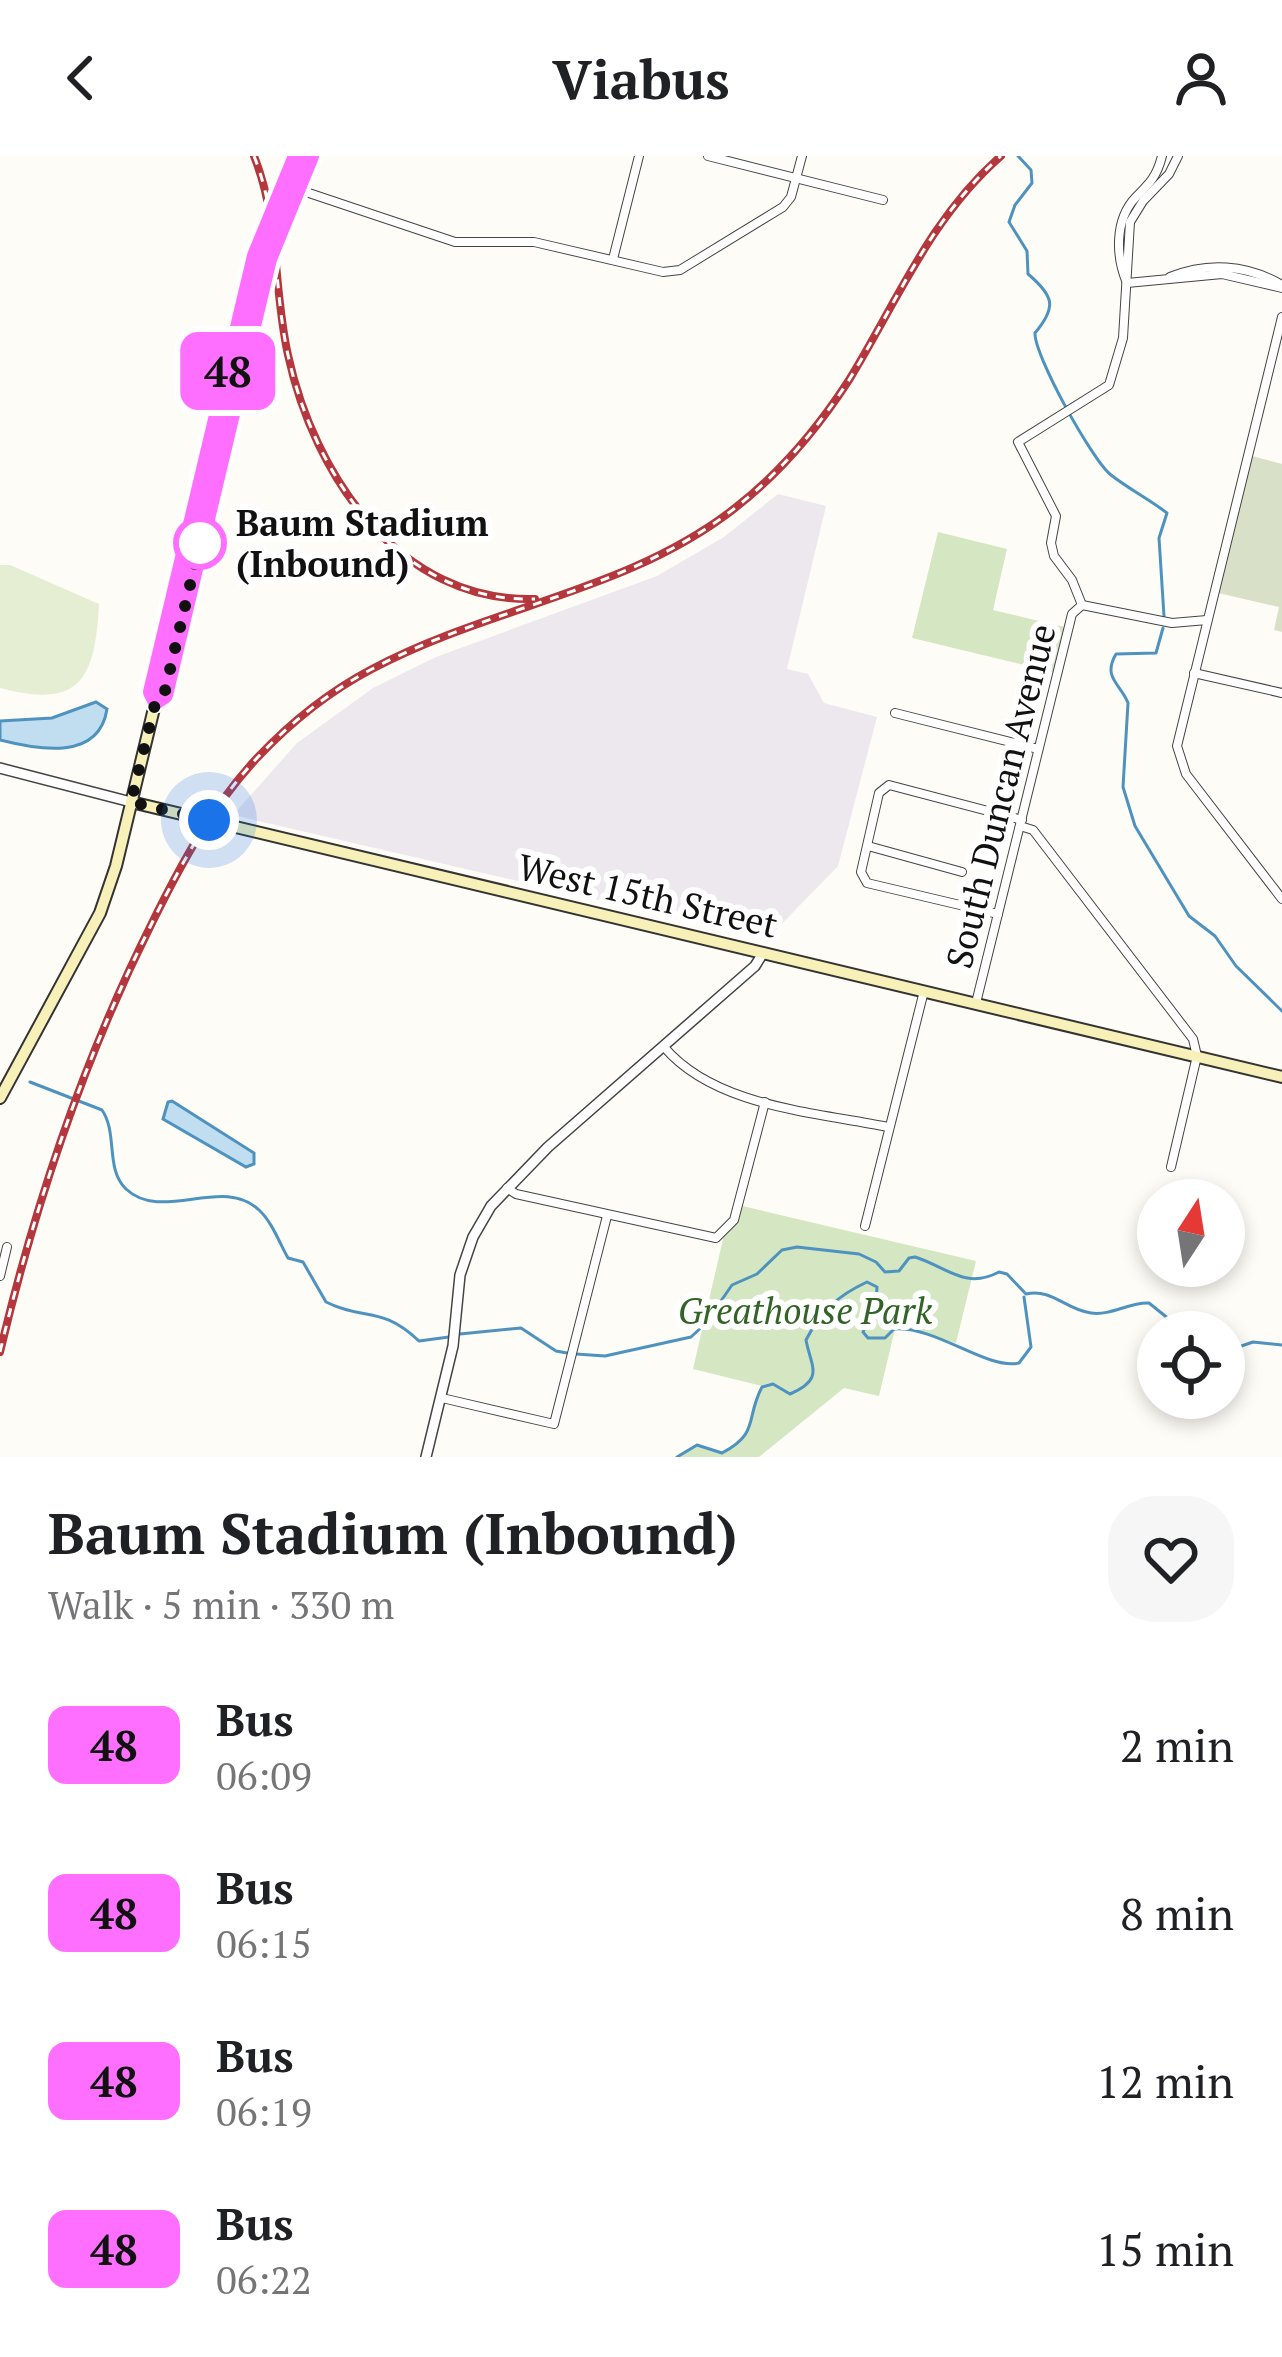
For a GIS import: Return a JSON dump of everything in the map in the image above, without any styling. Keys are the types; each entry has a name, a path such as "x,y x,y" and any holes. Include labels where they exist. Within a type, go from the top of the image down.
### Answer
{"main road":[{"path":"293,188 297,156"},
{"path":"0,1098 92,931 110,888 156,700 164,695 268,259 293,188 310,156"},
{"name":"West 15th Street","path":"131,802 1282,1077"}],"street":[{"path":"613,260 639,156"},
{"path":"708,156 883,200"},
{"path":"293,188 454,242 534,242 663,272 680,270 783,207 791,196 802,156"},
{"path":"1126,284 1119,250 1121,224 1132,202 1156,176 1162,156"},
{"path":"1178,156 1130,222 1123,338 1108,385 1018,442 1056,516 1051,543 1054,556 1072,580 1082,605 1172,623 1207,620"},
{"path":"1126,284 1222,274 1282,286"},
{"path":"1282,316 1177,746 1181,766 1282,899"},
{"name":"South Duncan Avenue","path":"976,1003 1072,614 1082,605"},
{"path":"1194,673 1282,692"},
{"path":"895,713 1038,749"},
{"name":"West 15th Street","path":"0,768 131,802"},
{"path":"998,914 867,883 861,872 879,793 889,785 1033,830 1186,1024 1197,1056 1171,1167"},
{"path":"868,846 962,872"},
{"path":"1266,879 1282,872"},
{"path":"426,1457 453,1346 456,1293 481,1221 506,1188 755,966 763,953"},
{"name":"South Duncan Avenue","path":"865,1226 924,991"},
{"path":"664,1047 692,1074 765,1102 888,1127"},
{"path":"506,1188 706,1239 724,1234 734,1220 765,1102"},
{"path":"442,1398 554,1424 607,1216"},
{"path":"0,1276 8,1246"}],"shaded area":[{"path":"778,494 826,506 787,669 808,674 824,703 877,717 838,866 767,939 233,815 297,743 373,688 436,657 657,576 724,537"}],"green space":[{"path":"1248,455 1282,464 1282,632 1274,630 1279,607 1214,592"},
{"path":"938,532 1007,549 993,610 1069,628 1057,673 912,638"},
{"path":"0,565 10,565 99,604 87,670 65,691 27,694 0,688"},
{"name":"Greathouse Park","path":"738,1205 976,1261 956,1343 895,1329 879,1396 844,1388 759,1457 677,1457 697,1445 722,1453 734,1445 747,1431 762,1386 693,1369 724,1235"}],"water":[{"path":"96,702 107,709 102,726 80,744 49,748 0,740 0,721 52,718"},
{"path":"172,1101 254,1153 254,1164 246,1167 163,1119"}],"waterway":[{"path":"1018,156 1031,170 1032,183 1009,222 1027,251 1028,274 1050,302 1035,333 1037,345 1066,407 1102,465 1167,513 1159,538 1164,616"},
{"path":"1163,628 1156,653 1116,654 1111,669 1128,703 1123,787 1135,826 1189,916 1215,936 1236,966 1282,1011"},
{"path":"30,1082 102,1110 116,1171 126,1189 157,1202 211,1197 244,1200 268,1220 288,1258 303,1262 326,1302 394,1322 419,1341 449,1337"},
{"path":"576,1354 605,1356 691,1337 732,1285 757,1274 782,1250 797,1247 859,1254 885,1272 899,1271 915,1257 966,1278 999,1272 1026,1294 1044,1294 1091,1313 1149,1303 1159,1311"},
{"path":"677,1457 697,1445 722,1453 734,1446 747,1432 762,1387 773,1384 790,1394 808,1383 813,1372 806,1340 831,1305 867,1282 877,1287 876,1303 863,1332 868,1338 885,1338 894,1329 910,1330 1006,1363 1019,1363 1031,1347 1024,1297"},
{"path":"460,1334 521,1328 567,1353"},
{"path":"1245,1345 1282,1345"}],"railway":[{"path":"254,156 268,205 288,355 318,444 342,486 370,523 404,555 443,579 486,595 535,599"},
{"path":"0,1352 45,1188 104,1028 173,881 211,816 241,777 297,720 372,669 417,647 650,560 735,508 783,465 824,415 934,234 1001,156"}],"bus line":[{"name":"48","path":"297,156 256,256 152,692 156,700 164,695 268,259 310,156"}],"place":[{"name":"Baum Stadium (Inbound)","path":"200,543"}],"route":[{"path":"200,543 164,695 156,700 131,802 209,820"}]}
